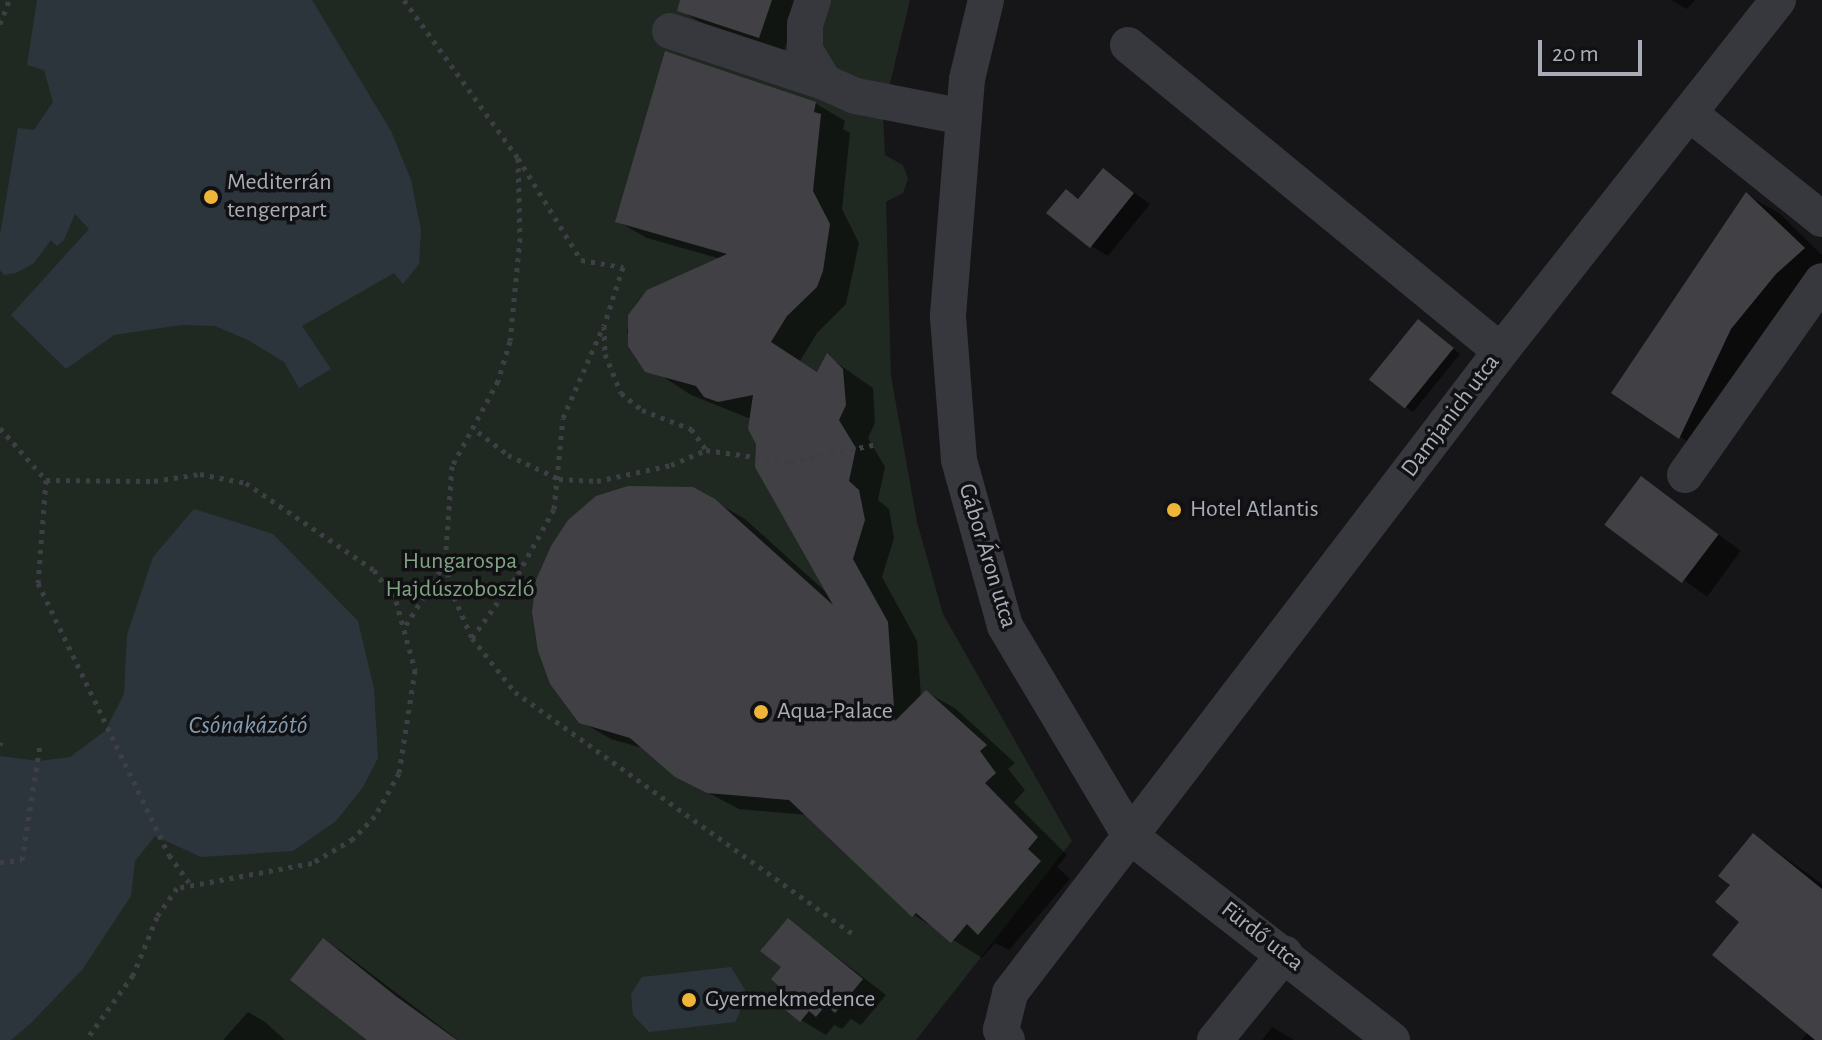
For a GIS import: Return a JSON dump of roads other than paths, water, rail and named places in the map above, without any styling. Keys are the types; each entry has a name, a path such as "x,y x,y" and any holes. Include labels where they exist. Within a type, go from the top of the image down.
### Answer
{"street":[{"path":"813,0 805,24 805,50 824,82"},
{"name":"Gábor Áron utca","path":"986,0 964,117 948,317 959,460 1005,626 1130,836"},
{"name":"Damjanich utca","path":"1130,836 1501,351 1778,0"},
{"path":"670,31 824,82 856,96 964,117"},
{"path":"1128,45 1501,351"},
{"path":"1689,113 1822,219"},
{"path":"1685,475 1822,281"},
{"path":"1007,1040 1001,1030 1010,993 1130,836"},
{"name":"Fürdő utca","path":"1130,836 1392,1040"},
{"path":"1215,1040 1285,954"}],"water":[{"name":"Mediterrán tengerpart","path":"37,0 312,0 391,131 411,180 421,230 419,264 403,284 394,273 302,326 331,369 299,388 284,362 248,340 215,326 181,325 114,335 66,369 11,315 89,229 75,214 64,240 57,246 51,240 34,263 16,273 4,275 0,270 0,235 18,128 34,130 53,102 44,70 27,65"},
{"name":"Csónakázótó","path":"194,509 273,534 358,621 374,689 378,758 363,787 336,821 293,851 201,857 155,836 135,861 131,896 82,970 31,1023 11,1040 0,1040 0,756 39,761 70,757 105,731 124,694 127,635 153,557"},
{"name":"Gyermekmedence","path":"731,967 748,995 735,1022 649,1032 633,1015 631,994 642,977"}],"place":[{"name":"Mediterrán tengerpart","path":"211,197"},
{"name":"Hotel Atlantis","path":"1174,510"},
{"name":"Aqua-Palace","path":"761,712"},
{"name":"Gyermekmedence","path":"689,1000"}],"park label":[{"name":"Hungarospa Hajdúszoboszló","path":"460,576"}]}
